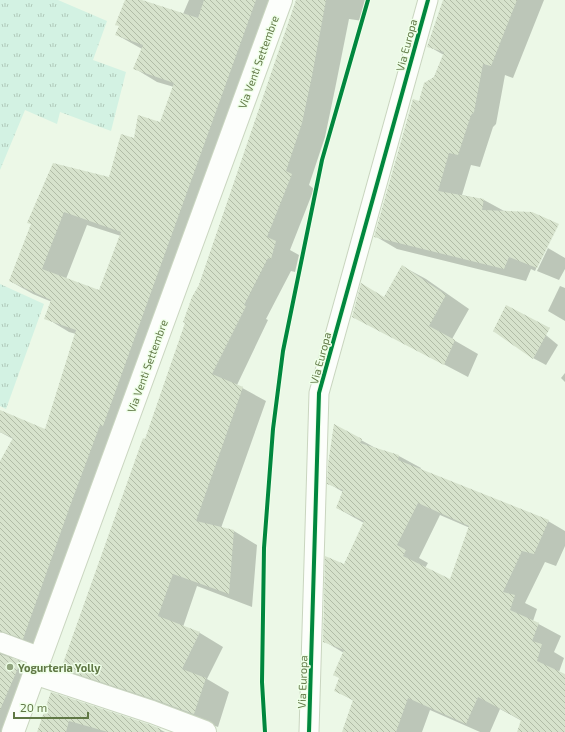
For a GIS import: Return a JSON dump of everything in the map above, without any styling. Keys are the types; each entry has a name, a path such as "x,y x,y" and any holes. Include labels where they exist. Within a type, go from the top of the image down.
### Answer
{"main road":[{"name":"Via Venti Settembre","path":"13,732 281,0"},
{"path":"37,665 205,732"}],"street":[{"name":"Via Europa","path":"309,732 320,393 428,0"},
{"path":"0,642 37,665"}],"green space":[{"path":"0,0 58,0 107,21 93,60 126,72 111,131 60,112 57,124 25,110 0,170"},
{"path":"0,284 44,304 6,409 0,406"}],"building":[{"path":"125,0 142,0 198,18 204,0 256,0 103,426 100,425 23,639 0,631 0,461 13,438 0,432 0,410 45,429 76,330 44,319 51,300 9,281 31,224 27,223 53,163 109,177 121,134 134,138 138,115 160,122 174,83 133,69 143,45 115,35 119,26 115,25","holes":["64,212 121,232 99,290 42,269"]},
{"path":"296,0 326,0 302,123 286,171 292,174 267,237 276,241 271,259 268,258 212,374 243,387 196,521 234,530 229,594 173,574 158,616 200,632 182,669 206,678 194,714 61,669 143,438 145,439 185,323 183,322 192,297 199,285"},
{"path":"443,0 517,0 491,66 483,64 474,112 471,115 458,155 449,153 438,191 484,199 482,210 532,212 559,224 537,268 509,257 504,269 374,237 413,99 419,101 424,83 434,77 444,52 427,47"},
{"path":"402,265 446,295 429,326 455,340 444,365 352,317 361,283 384,297"},
{"path":"506,305 550,328 533,359 493,331"},
{"path":"334,424 362,439 360,443 399,455 398,460 549,520 534,554 522,551 503,592 515,595 510,610 539,623 532,641 542,644 537,661 565,674 565,732 517,732 521,720 478,697 466,724 408,698 396,732 342,732 353,700 334,691 339,678 333,675 344,650 323,642 325,556 344,564 364,521 336,508 343,490 327,484 328,464","holes":["418,503 469,526 450,579 403,556 406,550 397,545"]},
{"path":"0,654 21,661 0,710"},
{"path":"51,692 148,724 161,729 160,732 108,732 69,721 66,732 37,732"}],"cycle path":[{"path":"265,732 262,682 264,548 273,429 283,351 322,160 368,0"},
{"path":"309,732 319,393 428,0"}],"place":[{"name":"Yogurteria Yolly","path":"10,667"}]}
